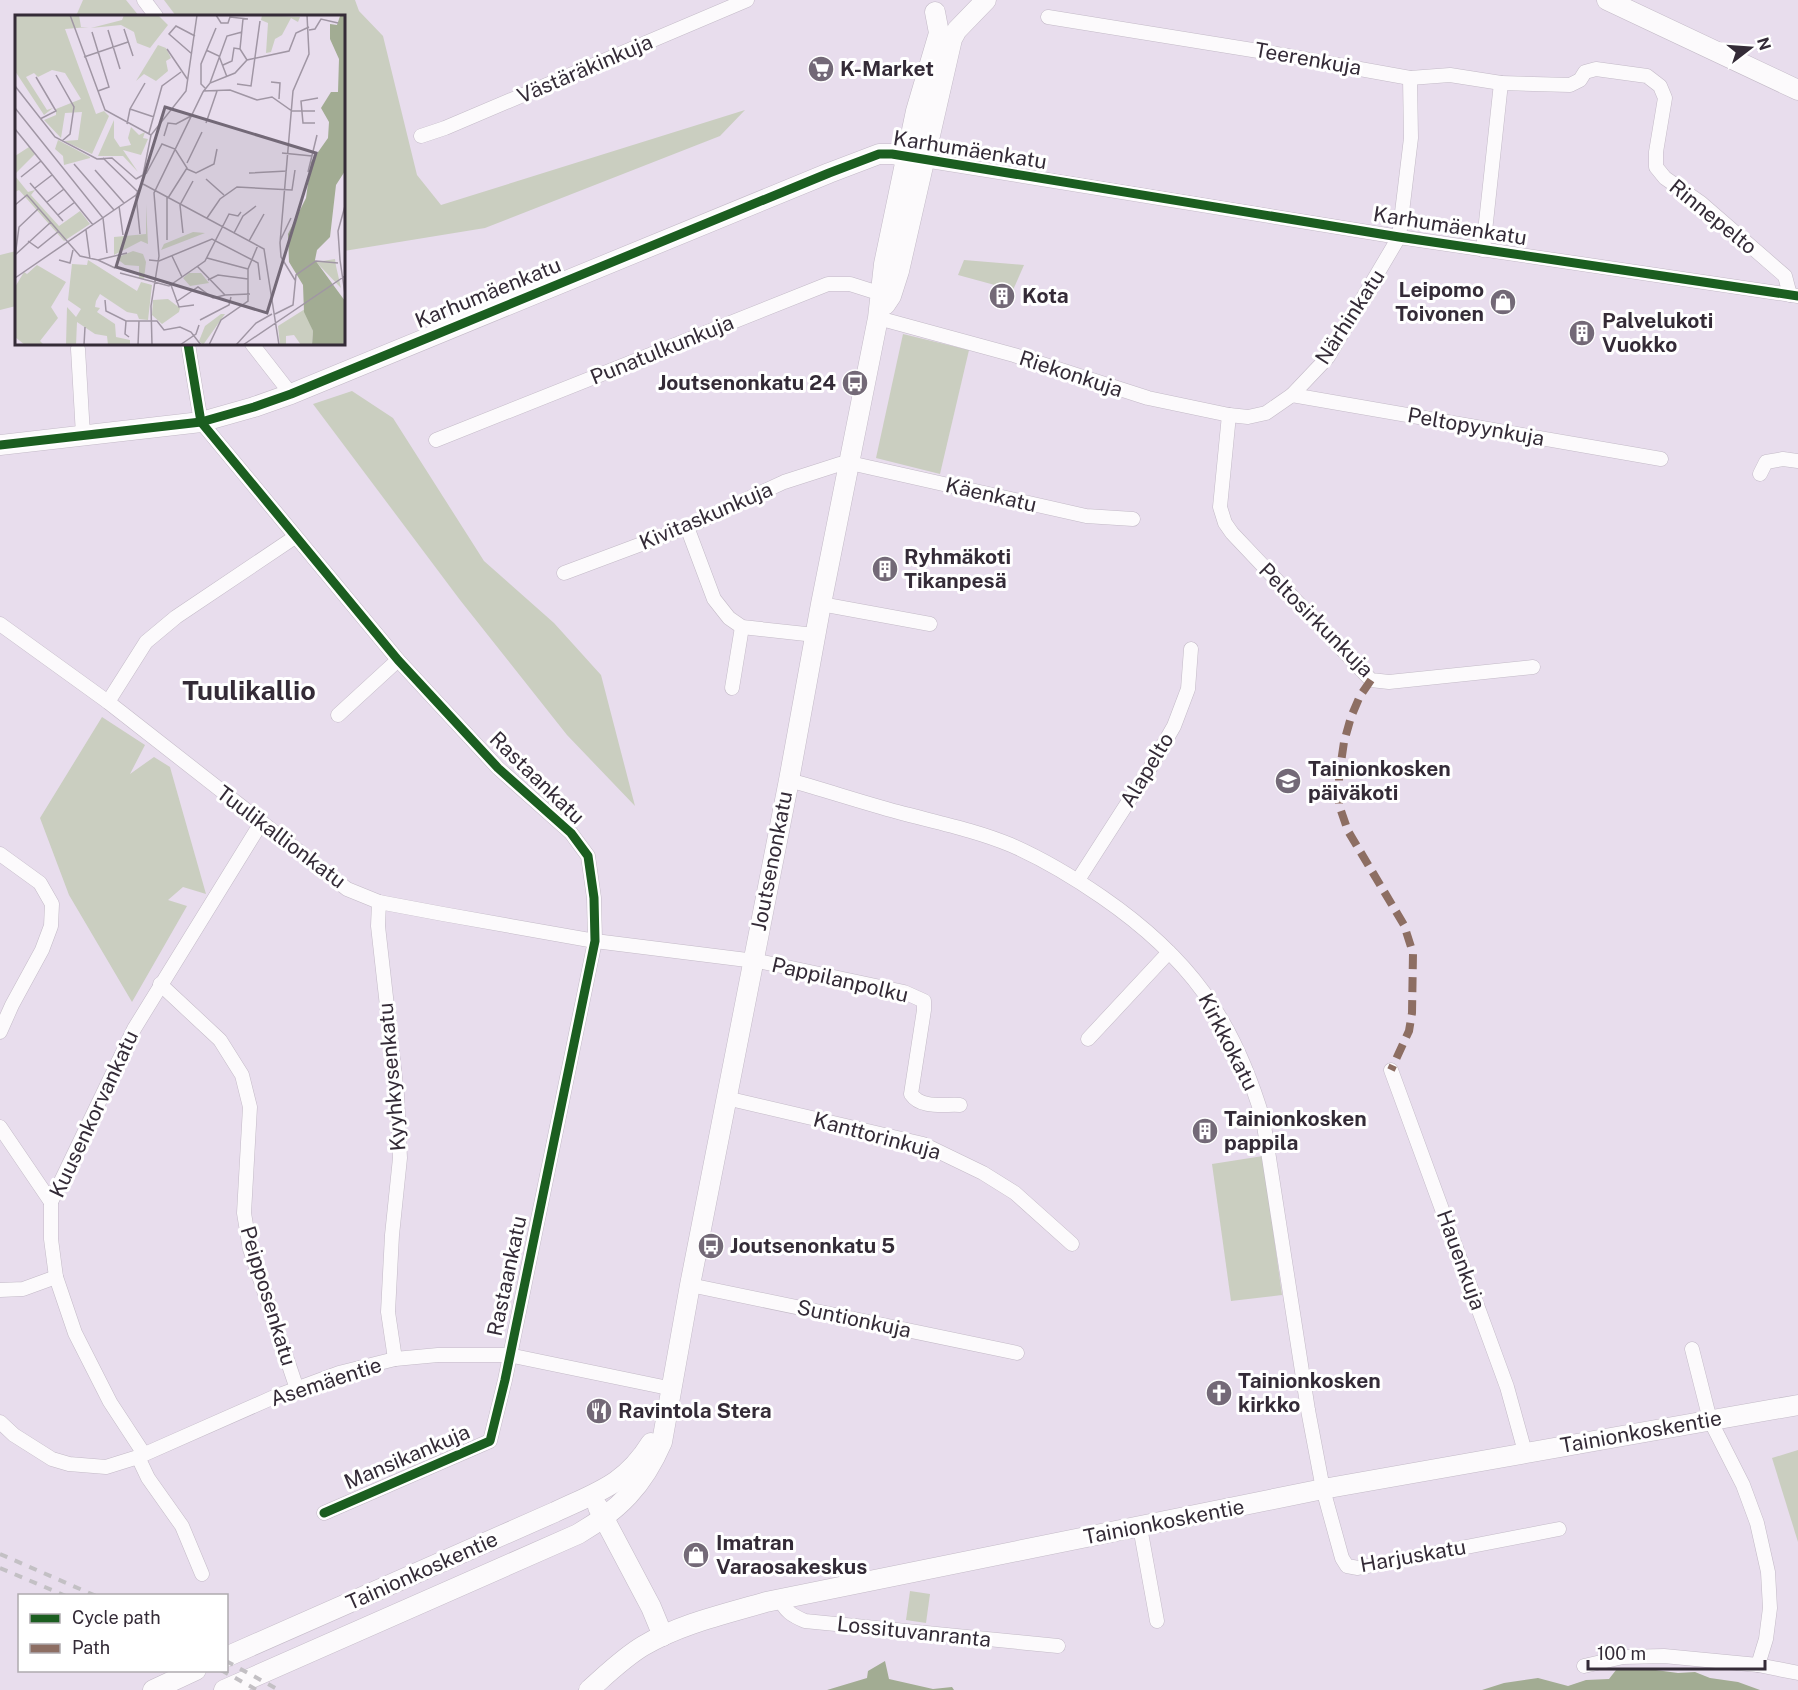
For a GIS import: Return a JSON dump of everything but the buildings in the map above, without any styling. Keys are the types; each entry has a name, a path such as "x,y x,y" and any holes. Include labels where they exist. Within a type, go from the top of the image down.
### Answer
{"main road":[{"path":"1607,0 1798,90"},
{"path":"931,6 942,17 952,20 961,18 981,3"},
{"name":"Joutsenonkatu","path":"605,1518 623,1502 653,1464 662,1442 752,961 789,780 820,604 878,318 885,295 899,269 916,158 952,39 981,3"},
{"name":"Joutsenonkatu","path":"916,158 916,111 939,33 931,6"},
{"name":"Karhumäenkatu","path":"0,445 201,422 254,407 291,394 879,154 916,158"},
{"name":"Joutsenonkatu","path":"592,1495 624,1477 641,1459 654,1437 671,1397"},
{"name":"Tainionkoskentie","path":"588,1690 623,1660 663,1636 691,1624 780,1598 1323,1489 1525,1452 1708,1411 1798,1405"},
{"path":"592,1495 651,1607 663,1636"},
{"name":"Tainionkoskentie","path":"228,1656 592,1495"},
{"name":"Tainionkoskentie","path":"224,1690 556,1544 605,1518"},
{"path":"153,1690 194,1672"}],"street":[{"path":"144,0 155,15"},
{"name":"Västäräkinkuja","path":"421,136 747,0"},
{"name":"Teerenkuja","path":"1048,17 1271,52 1410,78 1450,75 1501,83"},
{"name":"Rinnepelto","path":"1501,83 1570,85 1580,80 1585,72 1596,69 1647,76 1660,86 1665,99 1656,152 1656,167 1665,178 1701,203 1785,276 1794,296"},
{"path":"1400,237 1411,138 1410,78"},
{"path":"1483,250 1501,83"},
{"name":"Karhumäenkatu","path":"916,158 1400,237 1794,296"},
{"name":"Närhinkatu","path":"1266,413 1292,395 1328,357 1400,237"},
{"name":"Punatulkunkuja","path":"436,440 828,284 850,284 885,295"},
{"name":"Riekonkuja","path":"878,318 1014,356 1148,399 1228,415 1248,417 1266,413"},
{"path":"188,345 201,422"},
{"path":"253,345 291,394"},
{"path":"78,349 82,435"},
{"name":"Peltopyynkuja","path":"1292,395 1660,459"},
{"name":"Peltosirkunkuja","path":"1228,415 1220,507 1225,523 1371,680 1389,682 1533,667"},
{"name":"Rastaankatu","path":"201,422 399,660 498,768 571,833 588,856 594,898 595,941 509,1355"},
{"path":"1761,474 1766,462 1783,459 1798,461"},
{"name":"Käenkatu","path":"850,463 1086,516 1132,519"},
{"name":"Kivitaskunkuja","path":"564,573 687,527 784,482 840,464 850,463"},
{"path":"687,527 714,598 729,618 742,627 815,635"},
{"path":"108,702 146,642 176,617 296,537"},
{"path":"820,604 930,624"},
{"name":"Tuulikallionkatu","path":"0,624 108,702 347,889 379,902 595,941 752,961"},
{"path":"732,688 742,627"},
{"name":"Alapelto","path":"1078,880 1150,768 1174,726 1188,689 1191,649"},
{"path":"338,715 399,660"},
{"name":"Kirkkokatu","path":"789,780 991,838 1032,855 1078,880 1136,922 1169,952 1201,987 1221,1017 1252,1081 1263,1119 1308,1410 1323,1489"},
{"name":"Kuusenkorvankatu","path":"202,1574 182,1526 148,1478 141,1455 75,1333 56,1277 51,1239 51,1202 134,1029 261,823"},
{"path":"0,854 40,883 52,904 51,926 42,950 0,1032"},
{"name":"Kyyhkysenkatu","path":"379,902 378,926 397,1095 400,1158 392,1235 388,1312 395,1359"},
{"path":"1088,1039 1169,952"},
{"name":"Pappilanpolku","path":"752,961 904,992 924,1001 911,1094 916,1101 924,1104 960,1105"},
{"name":"Peipposenkatu","path":"160,984 220,1040 242,1075 250,1107 244,1213 250,1249 297,1389"},
{"name":"Hauenkuja","path":"1391,1070 1508,1387 1525,1452"},
{"name":"Kanttorinkuja","path":"726,1098 923,1144 983,1173 1015,1193 1072,1244"},
{"path":"0,1126 51,1202"},
{"path":"0,1290 23,1289 56,1277"},
{"name":"Suntionkuja","path":"690,1285 1017,1353"},
{"path":"1692,1349 1708,1411 1743,1485 1757,1523 1768,1572 1770,1608 1766,1639 1758,1665"},
{"name":"Asemäentie","path":"0,1422 32,1448 52,1459 69,1464 106,1467 141,1455 297,1389 339,1374 395,1359 438,1355 509,1355 671,1397"},
{"name":"Mansikankuja","path":"324,1513 490,1441 509,1355"},
{"name":"Harjuskatu","path":"1323,1489 1342,1558 1347,1566 1358,1568 1559,1528"},
{"path":"1140,1527 1157,1621"},
{"name":"Lossituvanranta","path":"780,1598 783,1607 795,1617 805,1621 1058,1646"},
{"path":"1584,1666 1623,1657 1664,1656 1758,1665 1798,1673"}],"shaded area":[{"path":"83,0 126,0 138,15 76,15"},
{"path":"164,0 355,0 359,11 383,36 417,175 441,205 745,110 720,136 485,228 345,251 345,15 175,15"},
{"path":"15,251 15,306 0,310 0,255"},
{"path":"964,260 1024,265 1013,290 958,275"},
{"path":"903,334 969,350 940,474 876,458"},
{"path":"352,391 393,418 484,561 554,623 601,675 635,806 567,735 460,600 313,404"},
{"path":"102,717 145,745 130,774 154,757 170,767 206,894 183,887 168,900 187,906 132,1002 69,895 40,818"},
{"path":"1263,1156 1282,1295 1231,1301 1212,1164"},
{"path":"1798,1450 1798,1542 1772,1458"},
{"path":"910,1591 930,1594 926,1623 906,1620"},
{"path":"885,1661 889,1679 933,1689 952,1687 954,1690 827,1690 867,1678 868,1671"},
{"path":"1641,1668 1678,1673 1695,1672 1710,1678 1738,1682 1760,1690 1482,1690 1504,1683 1538,1678 1568,1686 1586,1680 1609,1679 1616,1670"}],"railway":[{"path":"0,1554 91,1594"},
{"path":"0,1568 61,1594"},
{"path":"228,1662 279,1690"},
{"path":"225,1672 257,1690"}],"marked path":[{"path":"1371,680 1360,696 1344,742 1339,776 1339,805 1348,831 1404,925 1413,953 1412,1013 1409,1031 1391,1070"}],"cycle path":[{"path":"0,445 201,422 254,407 291,394 879,154 892,154 1399,237 1798,296"},
{"path":"188,345 201,422 398,660 498,768 571,833 588,856 594,898 595,941 505,1380 490,1441 324,1513"}],"place":[{"name":"K-Market","path":"821,69"},
{"name":"Kota","path":"1002,296"},
{"name":"Leipomo Toivonen","path":"1503,302"},
{"name":"Palvelukoti Vuokko","path":"1582,333"},
{"name":"Joutsenonkatu 24","path":"855,383"},
{"name":"Ryhmäkoti Tikanpesä","path":"885,569"},
{"name":"Tainionkosken päiväkoti","path":"1288,781"},
{"name":"Tainionkosken pappila","path":"1205,1131"},
{"name":"Joutsenonkatu 5","path":"711,1246"},
{"name":"Tainionkosken kirkko","path":"1219,1393"},
{"name":"Ravintola Stera","path":"599,1411"},
{"name":"Imatran Varaosakeskus","path":"696,1555"}],"district":[{"name":"Tuulikallio","path":"249,691"}]}
